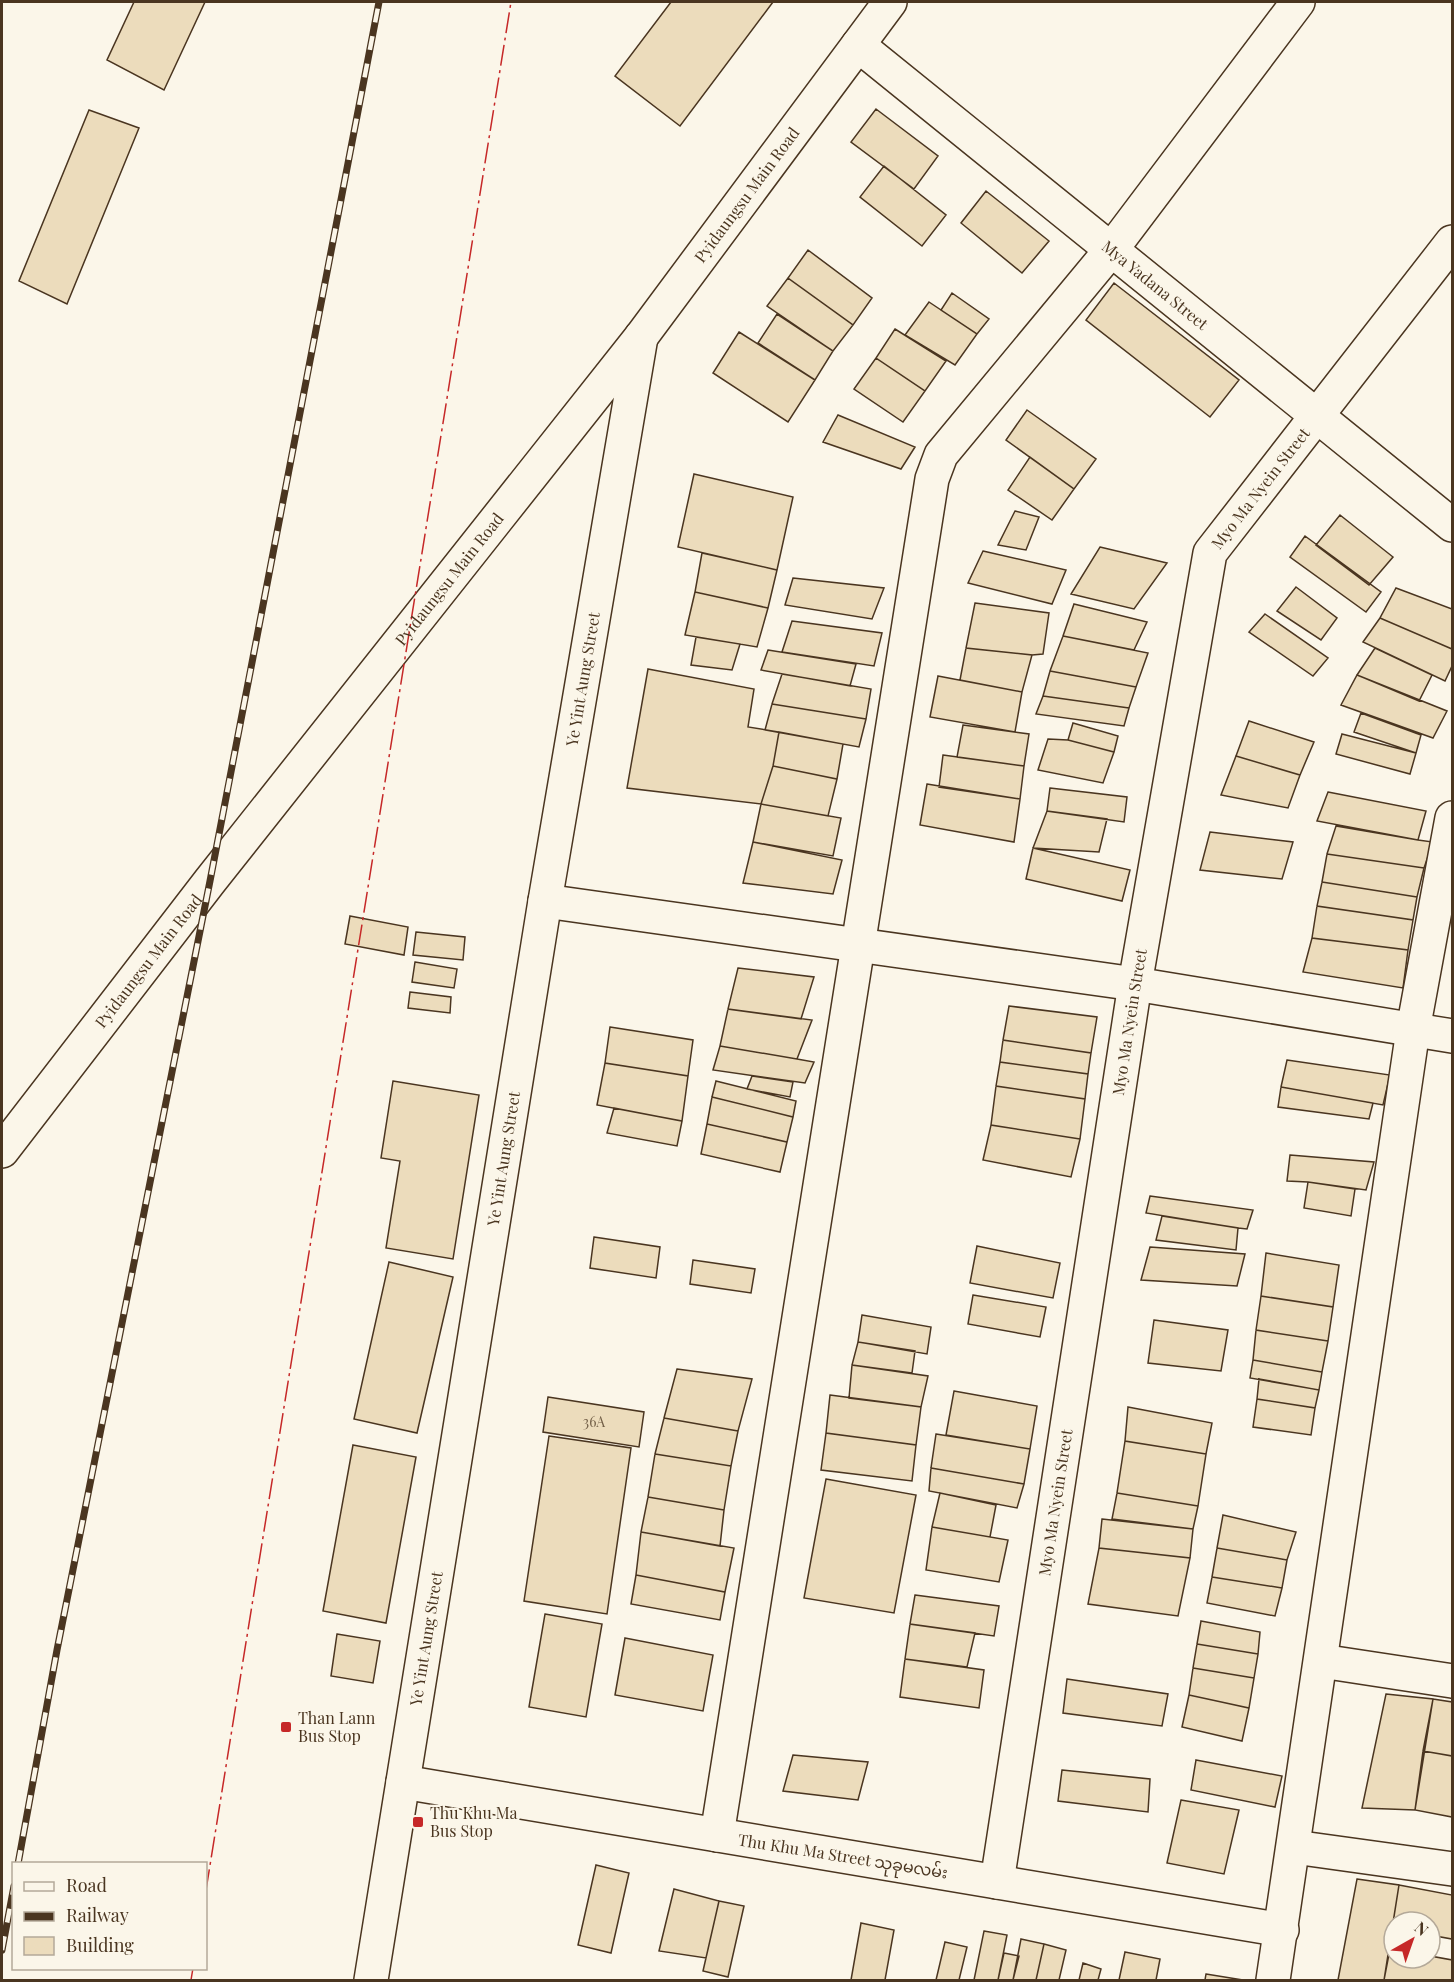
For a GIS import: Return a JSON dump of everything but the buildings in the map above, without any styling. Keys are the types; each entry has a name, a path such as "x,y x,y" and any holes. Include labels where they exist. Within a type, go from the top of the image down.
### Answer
{"street":[{"name":"Pyidaungsu Main Road","path":"2,1151 210,881 641,336 890,2"},
{"path":"717,1835 932,479 941,455 1111,250 1298,2"},
{"name":"Mya Yadana Street","path":"858,45 1452,525"},
{"name":"Myo Ma Nyein Street","path":"997,1882 1135,984 1209,553 1318,417 1452,242"},
{"name":"Ye Yint Aung Street","path":"371,1980 544,901 641,336"},
{"path":"1273,1980 1413,1030 1452,818"},
{"path":"544,901 1135,984 1452,1036"},
{"path":"1321,1662 1452,1681"},
{"name":"Thu Khu Ma Street သုခုမလမ်း","path":"403,1782 1282,1930"},
{"path":"1294,1847 1452,1869"}],"railway":[{"path":"18,1862 57,1650 210,881 379,2"},
{"path":"2,1950 12,1897"}],"power":[{"path":"207,1884 511,2"},
{"path":"191,1980 193,1970"}],"place":[{"name":"Than Lann Bus Stop","path":"286,1727"},
{"name":"Thu Khu Ma Bus Stop","path":"418,1822"}]}
